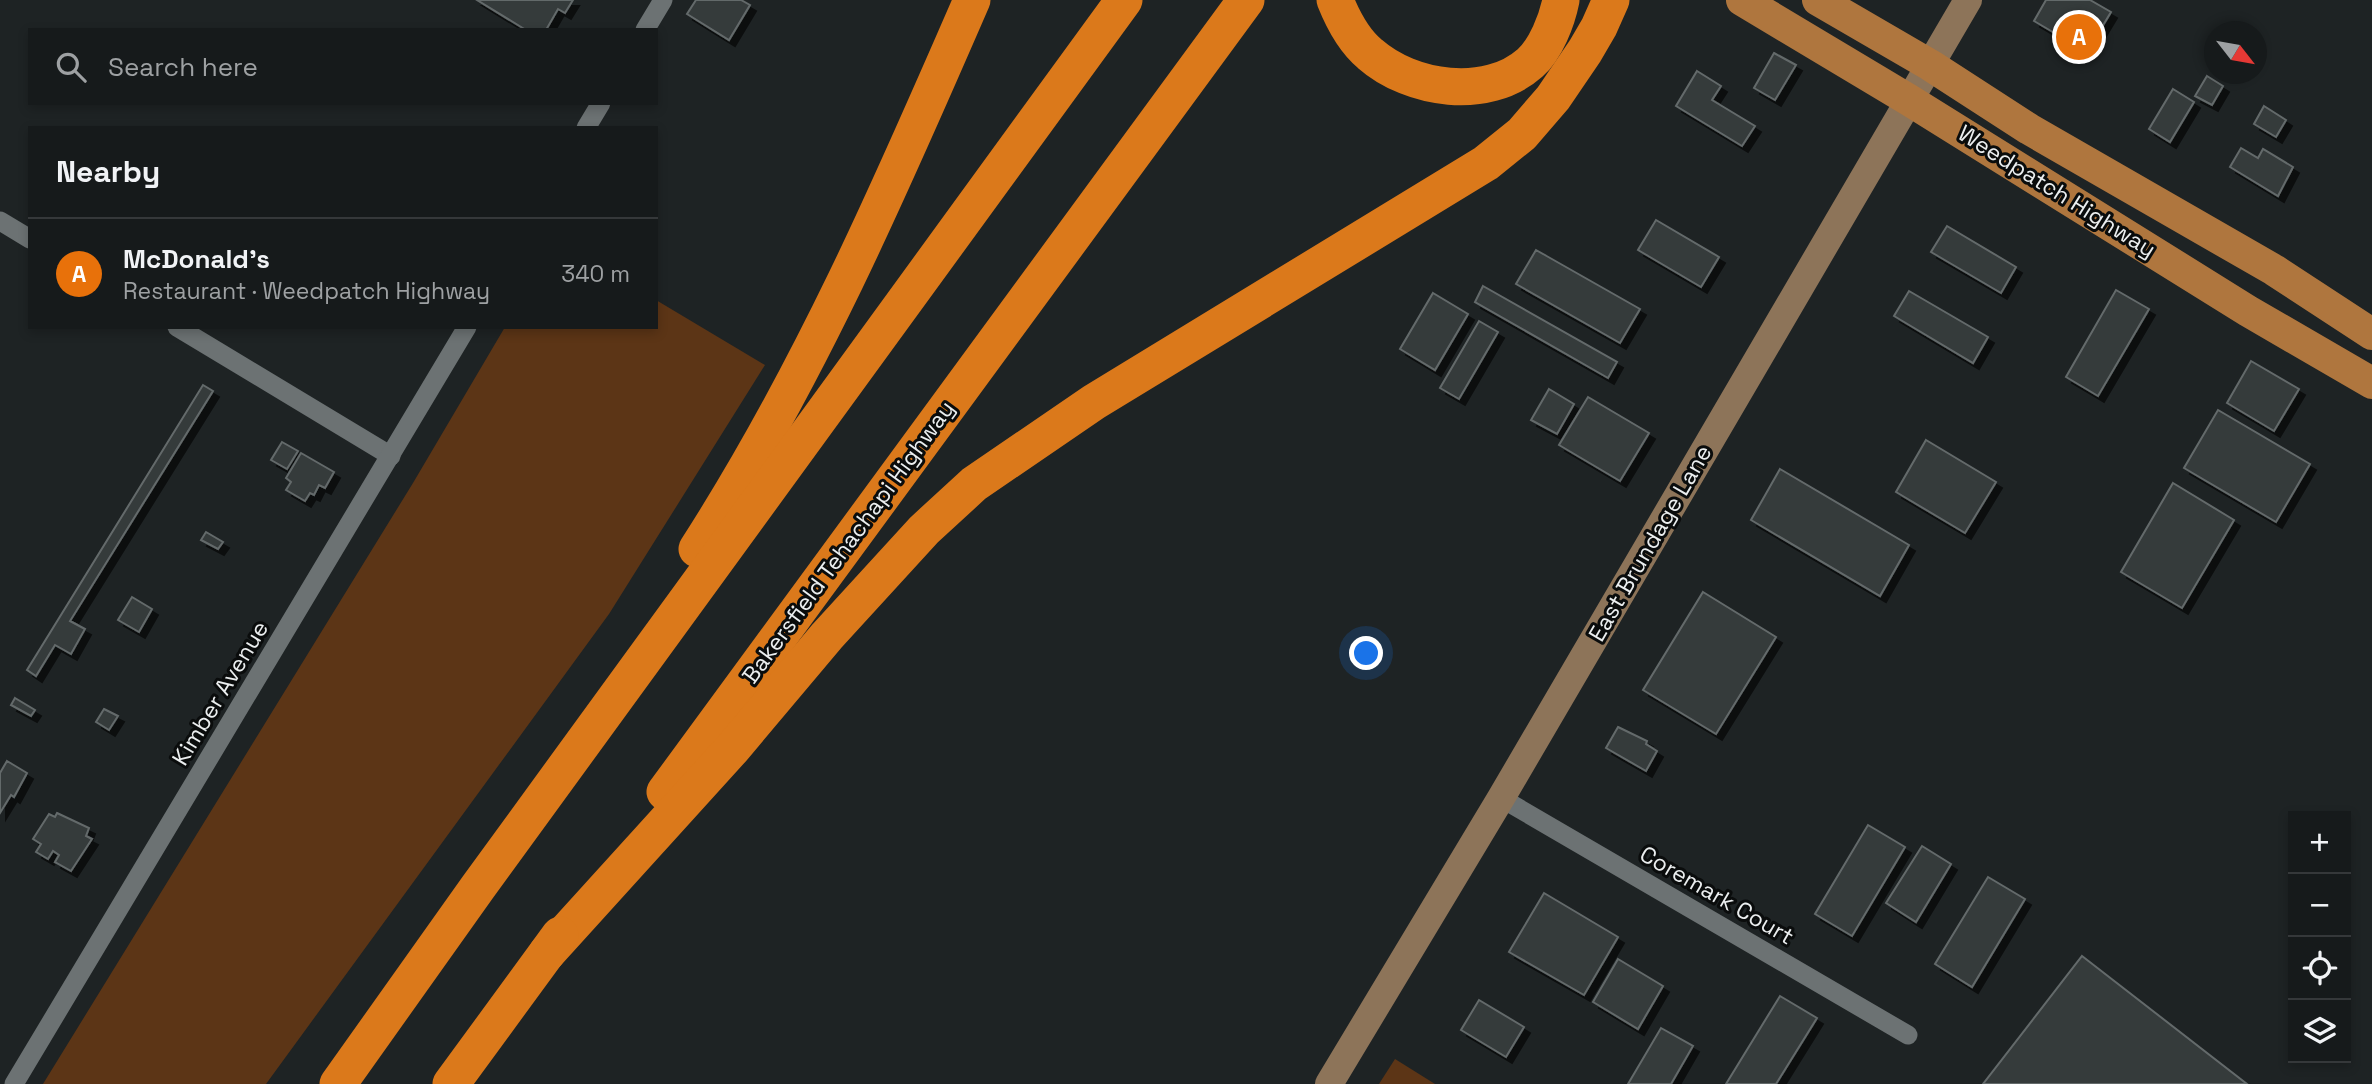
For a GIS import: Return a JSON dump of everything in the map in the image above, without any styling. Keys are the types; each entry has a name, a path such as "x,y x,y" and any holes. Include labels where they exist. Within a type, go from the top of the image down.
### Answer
{"highway":[{"path":"478,887 712,525 812,351 869,234 972,0"},
{"path":"338,1084 478,887 1124,0"},
{"name":"Bakersfield Tehachapi Highway","path":"451,1084 1246,0"},
{"path":"1335,0 1354,37 1388,68 1410,79 1434,85 1460,87 1485,84 1510,75 1530,63 1552,29 1561,0"},
{"path":"547,953 732,749 827,636 924,530 974,484 1094,402 1486,163 1522,134 1553,98 1572,72 1605,13 1625,0"}],"main road":[{"name":"Weedpatch Highway","path":"1742,0 1909,100 2248,311 2372,383"},
{"name":"Weedpatch Highway","path":"1818,0 1930,65 2029,129 2274,270 2372,334"},
{"name":"East Brundage Lane","path":"1329,1084 1501,798 1968,0"}],"street":[{"path":"646,28 663,0"},
{"path":"587,126 600,105"},
{"path":"0,221 28,238"},
{"path":"180,329 391,456"},
{"name":"Kimber Avenue","path":"14,1084 466,329"},
{"name":"Coremark Court","path":"1501,798 1908,1035"}],"shaded area":[{"path":"658,301 765,365 609,614 266,1084 43,1084 413,483 504,329 658,329"},
{"path":"1395,1059 1435,1084 1379,1084"}],"building":[{"path":"477,0 573,0 565,13 558,9 547,28 523,28"},
{"path":"696,0 741,0 750,5 729,40 687,14"},
{"path":"2046,0 2090,0 2111,12 2087,52 2034,21"},
{"path":"1774,53 1796,65 1775,100 1754,88"},
{"path":"1697,71 1721,86 1712,100 1755,126 1742,146 1676,106"},
{"path":"2204,81 2204,84 2223,86 2212,105 2195,96"},
{"path":"2173,89 2194,102 2170,142 2149,129"},
{"path":"2264,106 2286,120 2276,137 2254,124"},
{"path":"2241,148 2258,158 2263,149 2293,167 2278,196 2230,167"},
{"path":"1656,220 1719,257 1701,287 1638,250"},
{"path":"1947,226 2016,267 2001,293 1931,252"},
{"path":"1536,250 1640,309 1620,343 1516,284"},
{"path":"1483,286 1617,362 1608,378 1475,302"},
{"path":"2116,290 2149,309 2098,396 2066,377"},
{"path":"1909,291 1988,337 1973,363 1894,316"},
{"path":"1433,293 1468,314 1435,370 1400,349"},
{"path":"1479,321 1498,332 1459,399 1440,388"},
{"path":"2251,361 2299,389 2274,431 2227,403"},
{"path":"203,385 213,391 70,621 85,629 71,654 55,645 36,676 27,670"},
{"path":"1549,389 1574,404 1557,434 1531,420"},
{"path":"1588,397 1649,433 1620,481 1559,445"},
{"path":"2218,410 2310,464 2276,522 2184,468"},
{"path":"1926,440 1996,482 1965,533 1896,492"},
{"path":"282,442 298,451 287,469 271,460"},
{"path":"301,453 334,472 325,488 319,485 314,495 310,493 305,501 286,490 291,482 286,478"},
{"path":"1780,469 1909,545 1880,596 1751,520"},
{"path":"2173,483 2234,520 2182,608 2121,572"},
{"path":"206,532 223,542 218,549 201,540"},
{"path":"1703,592 1776,637 1716,734 1643,690"},
{"path":"132,597 152,609 139,632 118,620"},
{"path":"15,698 35,710 31,716 11,705"},
{"path":"104,709 118,716 109,730 96,722"},
{"path":"1618,727 1647,741 1646,744 1657,751 1646,771 1606,748"},
{"path":"7,761 27,773 14,797 11,795 0,813 0,773"},
{"path":"57,813 89,828 86,836 92,839 71,871 55,862 59,855 53,851 48,859 36,852 41,844 33,839 49,814 55,817"},
{"path":"1868,825 1905,847 1852,936 1815,914"},
{"path":"1922,846 1951,864 1916,922 1886,903"},
{"path":"1988,877 2025,899 1972,987 1935,964"},
{"path":"1544,893 1618,937 1584,995 1509,952"},
{"path":"2082,956 2247,1084 1983,1084"},
{"path":"1618,959 1663,986 1638,1029 1593,1002"},
{"path":"1780,996 1817,1018 1776,1084 1726,1084"},
{"path":"1479,1000 1524,1027 1506,1057 1461,1030"},
{"path":"1661,1028 1693,1046 1671,1084 1628,1084"}],"place":[{"name":"McDonald's","path":"2079,37"}]}
